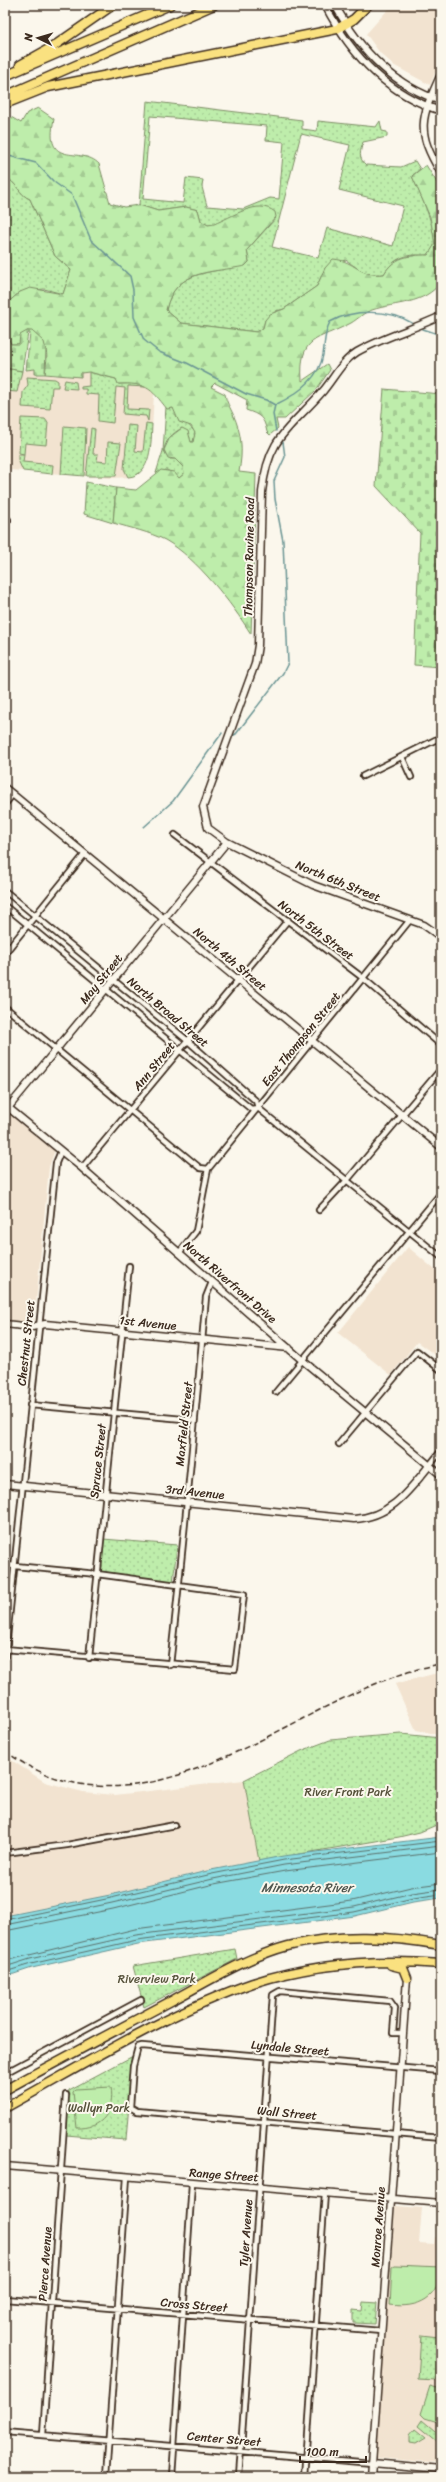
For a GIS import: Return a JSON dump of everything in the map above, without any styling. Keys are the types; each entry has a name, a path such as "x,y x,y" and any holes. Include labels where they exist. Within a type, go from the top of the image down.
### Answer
{"highway":[{"path":"5,73 54,46 113,5"},
{"path":"5,76 170,5"},
{"path":"5,96 214,5"},
{"path":"5,104 48,87 338,29 368,5"},
{"path":"5,2090 236,1967 273,1951 311,1942 347,1937 387,1937 441,1945"},
{"path":"407,1978 413,1967 427,1963"},
{"path":"356,1964 400,1966 404,1970 407,1978"},
{"path":"5,2108 150,2029 219,1996 287,1974 356,1964 441,1964"}],"street":[{"path":"325,5 338,29 374,72 397,91 426,106 441,111"},
{"path":"335,5 346,24 365,50 392,76 430,97 441,101"},
{"path":"441,74 426,106 424,137 432,159 441,173"},
{"name":"Thompson Ravine Road","path":"227,842 208,828 203,807 255,664 258,645 262,492 265,467 274,446 284,431 323,391 344,362 356,352 441,316"},
{"path":"363,776 441,737"},
{"path":"402,757 411,777"},
{"name":"North 4th Street","path":"5,788 441,1147"},
{"path":"5,804 13,794"},
{"name":"North 5th Street","path":"175,835 210,864 288,920 363,978 441,1045"},
{"path":"210,864 227,842"},
{"name":"North 6th Street","path":"227,842 313,885 424,925 440,936"},
{"path":"5,953 85,854"},
{"name":"May Street","path":"6,1106 57,1050 164,918 210,864"},
{"name":"North Broad Street","path":"5,891 188,1041 256,1101 258,1108 409,1230 441,1258"},
{"name":"North Broad Street","path":"5,906 251,1109 258,1108"},
{"name":"Ann Street","path":"82,1168 288,920"},
{"name":"East Thompson Street","path":"208,1169 410,920"},
{"path":"5,1007 200,1168 208,1169 199,1222 193,1237 179,1253"},
{"path":"319,1210 347,1181 441,1069"},
{"name":"North Riverfront Drive","path":"6,1106 82,1168 302,1360 441,1475"},
{"name":"Chestnut Street","path":"5,1657 38,1325 56,1164 60,1151"},
{"path":"276,1392 441,1192"},
{"name":"Spruce Street","path":"89,1658 104,1494 129,1266"},
{"name":"Maxfield Street","path":"170,1665 180,1584 186,1503 206,1297 212,1282"},
{"name":"1st Avenue","path":"5,1324 32,1327 45,1324 289,1348"},
{"path":"339,1444 417,1351 441,1370"},
{"path":"30,1405 194,1420"},
{"path":"429,1466 441,1451"},
{"name":"3rd Avenue","path":"5,1484 346,1519 363,1518 382,1513 400,1501 429,1466"},
{"path":"5,1566 97,1574 180,1584 244,1594 235,1669 89,1658 6,1649"},
{"path":"5,1853 67,1845 175,1825"},
{"name":"Monroe Avenue","path":"371,2477 407,1978"},
{"name":"Tyler Avenue","path":"238,2477 273,1997 276,1992 390,2000 395,2008 393,2033 403,2033"},
{"path":"5,2073 141,2000"},
{"name":"Lyndale Street","path":"131,2109 133,2066 138,2047 145,2046 441,2071"},
{"name":"Pierce Avenue","path":"43,2435 66,2095"},
{"name":"Wall Street","path":"131,2109 441,2138"},
{"name":"Range Street","path":"5,2166 441,2203"},
{"path":"106,2477 127,2177"},
{"path":"172,2477 192,2183"},
{"path":"305,2477 325,2193"},
{"name":"Cross Street","path":"5,2299 381,2331"},
{"name":"Center Street","path":"5,2432 441,2469"}],"shaded area":[{"path":"392,5 441,5 441,59 430,85 395,66 380,53 366,34"},
{"path":"5,368 22,371 35,369 35,374 81,377 81,373 89,372 139,383 154,393 151,447 144,468 132,477 112,478 10,470 5,516"},
{"path":"5,1110 55,1150 49,1167 34,1323 5,1320"},
{"path":"408,1247 441,1275 441,1359 417,1342 391,1375 338,1333"},
{"path":"441,1672 441,1735 416,1730 395,1684"},
{"path":"5,1756 45,1782 83,1792 115,1795 244,1780 259,1861 255,1874 5,1936"},
{"path":"395,2206 422,2208 419,2243 434,2244 435,2237 441,2238 441,2463 376,2458"}],"green space":[{"path":"147,101 302,120 302,129 317,131 318,121 376,127 380,121 382,131 387,132 387,137 363,142 361,152 362,160 366,165 401,167 415,161 420,169 412,176 433,229 433,249 427,255 411,255 397,260 384,274 364,272 346,260 325,268 317,286 284,309 276,311 265,320 263,328 257,332 181,323 166,310 171,296 178,285 199,274 249,262 247,250 276,218 208,225 201,221 198,210 186,207 158,211 139,205","holes":["150,116 267,126 266,140 284,142 279,199 270,198 243,209 207,206 202,187 203,180 186,178 183,203 143,199","301,134 350,145 339,190 403,206 393,246 327,228 318,258 272,247"]},
{"path":"38,108 54,119 52,135 54,145 59,151 66,154 83,156 99,164 110,203 124,207 139,205 158,211 186,207 198,210 201,221 208,225 253,208 268,208 275,212 276,217 247,250 249,262 245,266 197,275 187,279 178,286 171,296 166,310 181,323 257,332 263,328 265,320 270,314 284,309 317,286 325,268 333,259 341,260 368,273 384,274 392,264 402,258 428,255 435,244 430,217 412,176 426,165 441,189 441,282 426,295 418,299 369,311 351,323 320,337 307,347 302,366 302,381 327,364 330,370 316,390 285,419 276,419 278,428 270,435 267,432 261,417 246,410 247,400 215,383 211,387 225,394 236,421 241,443 239,472 256,474 251,634 213,582 177,548 165,540 153,535 113,523 116,488 136,490 161,470 174,472 179,478 184,474 183,467 175,459 168,458 164,450 170,437 182,428 188,431 191,442 193,442 195,433 191,426 179,422 173,408 167,409 147,388 135,384 118,384 116,379 89,372 81,373 81,377 45,374 46,349 41,341 32,332 27,331 19,344 11,344 6,336 5,305 20,292 30,288 63,294 71,270 55,256 30,199 23,195 9,179 5,177 5,119 11,117 21,123 27,113"},
{"path":"5,177 12,182 23,195 30,199 55,256 71,270 63,294 44,289 20,292 5,305"},
{"path":"5,330 11,344 19,344 20,335 27,331 32,331 44,342 46,350 45,374 35,374 35,369 26,370 30,333 28,333 22,371 5,368"},
{"path":"5,368 22,371 17,392 5,391"},
{"path":"89,372 116,379 119,384 139,383 145,387 128,386 127,409 149,410 148,421 146,416 123,414 125,388 116,387 113,423 98,421 99,395 86,394 86,389 81,389 81,387 89,386"},
{"path":"27,377 55,379 58,381 58,387 52,387 50,409 22,407 23,392 28,385"},
{"path":"65,380 76,382 77,389 63,388"},
{"path":"384,389 441,394 441,667 414,665 420,533 376,486"},
{"path":"166,407 173,408 195,432 194,442 191,442 182,428 170,437 166,443 164,451 170,459 175,459 184,468 184,474 179,478 167,470 156,473 163,451"},
{"path":"21,418 45,419 48,423 46,445 25,443 24,454 19,453"},
{"path":"146,423 152,424 149,456 142,471 136,475 128,477 124,469 128,425 137,426 135,451 143,452"},
{"path":"64,426 86,428 84,476 61,474"},
{"path":"91,428 95,429 93,454 98,454 97,461 107,462 108,442 121,443 116,476 86,476"},
{"path":"18,455 24,455 23,462 53,465 52,474 23,471 18,460"},
{"path":"86,482 116,488 113,523 84,514"},
{"path":"103,1539 177,1545 173,1583 100,1571"},
{"name":"River Front Park","path":"401,1734 441,1738 441,1823 420,1832 399,1837 259,1861 244,1780 301,1751 330,1740"},
{"name":"Riverview Park","path":"235,1949 237,1959 144,2007 133,1966"},
{"name":"Wallyn Park","path":"133,2056 126,2140 66,2135 69,2090"},
{"path":"111,2087 111,2104 105,2117 100,2122 86,2128 77,2128 73,2092 76,2089"},
{"path":"395,2265 441,2267 437,2287 432,2294 418,2303 400,2306 390,2305 392,2267"},
{"path":"363,2302 377,2303 375,2324 353,2323 353,2310 362,2311"},
{"path":"421,2335 439,2337 436,2380 418,2379"},
{"path":"430,2386 441,2389 441,2423 425,2418 421,2414"},
{"path":"422,2420 441,2436 437,2442 418,2426"},
{"path":"415,2429 426,2438 416,2444 410,2443 410,2435"}],"water":[{"name":"Minnesota River","path":"441,1837 441,1898 413,1902 355,1916 138,1944 32,1968 5,1977 5,1916 110,1895 211,1870 283,1856"}],"waterway":[{"path":"5,155 36,163 54,182 72,195 91,240 130,276 133,290 134,317 144,340 159,352 187,363 246,394 266,400 275,405"},
{"path":"275,405 298,391 312,379 317,372 321,364 326,334 330,322 349,315 371,312 393,315 412,323"},
{"path":"423,329 441,335"},
{"path":"275,405 273,414 276,431"},
{"path":"232,736 236,734 283,673 288,663 283,541 275,499 274,481 285,457 283,442"},
{"path":"144,827 173,801 222,733"}],"railway":[{"path":"5,1751 60,1779 115,1786 170,1778 224,1757 333,1703 387,1679 441,1664"}]}
